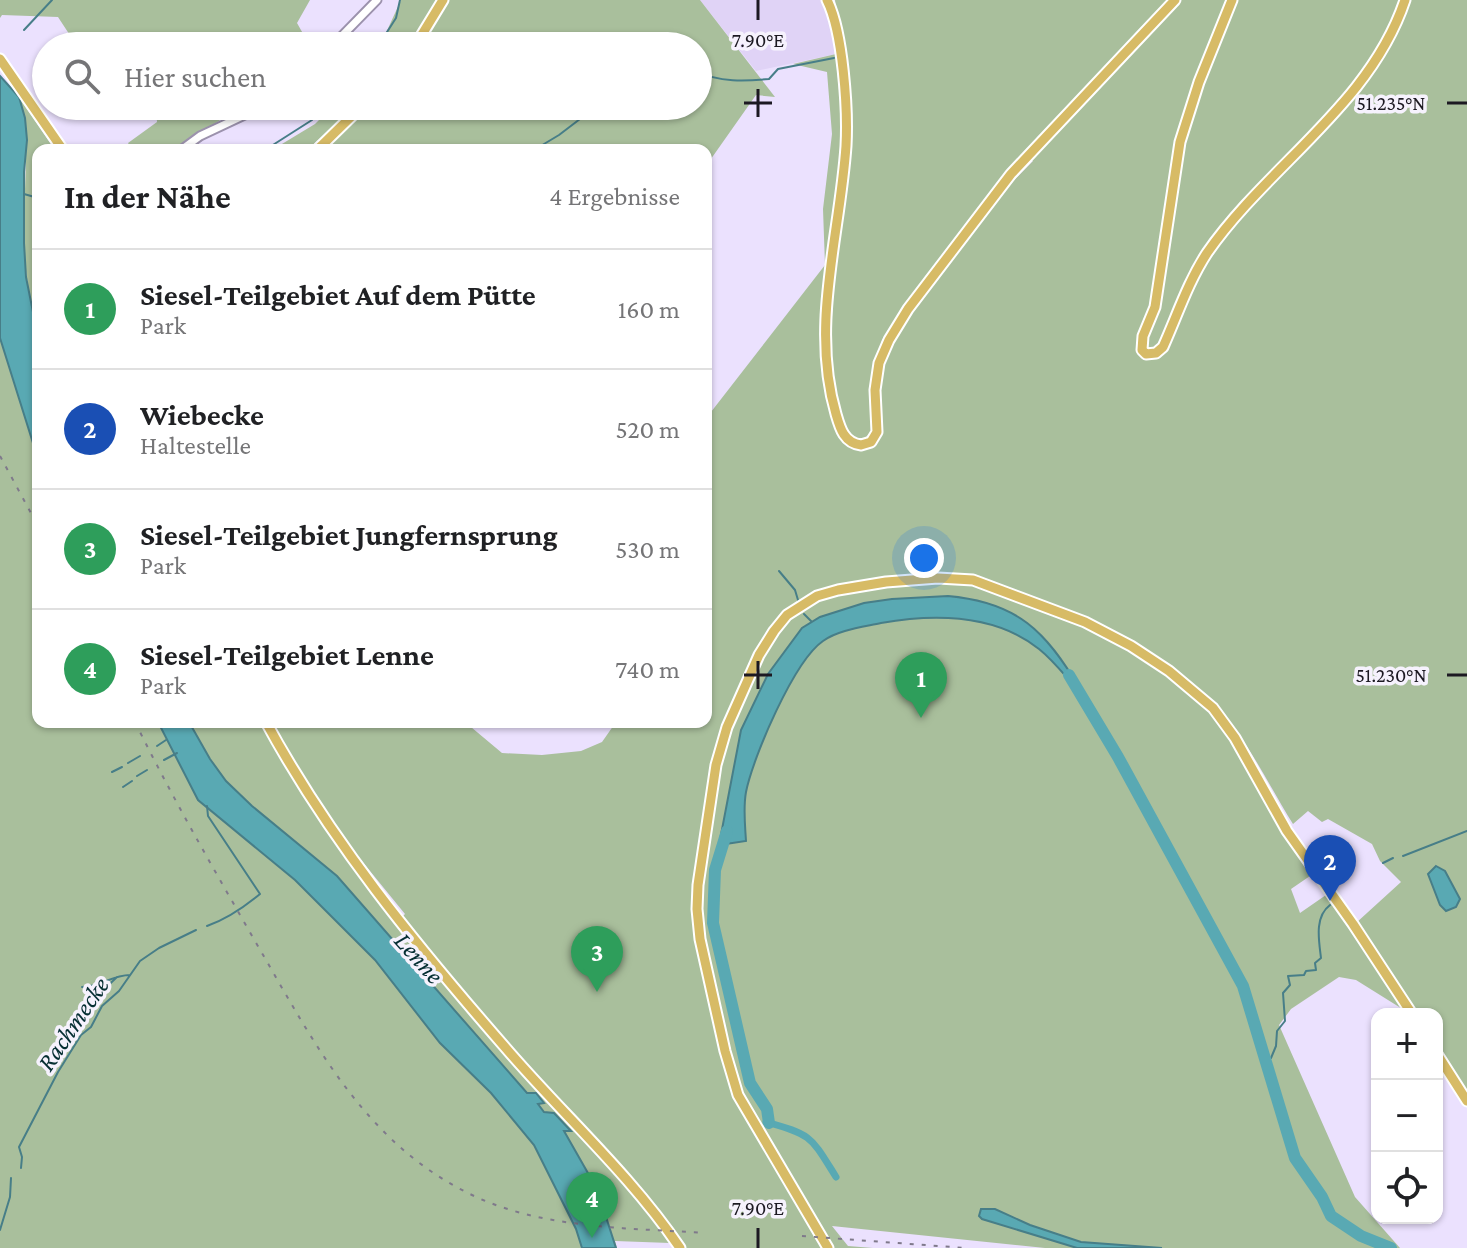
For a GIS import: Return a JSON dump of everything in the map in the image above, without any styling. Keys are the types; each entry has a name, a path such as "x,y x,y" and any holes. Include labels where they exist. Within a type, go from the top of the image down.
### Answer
{"main road":[{"path":"424,32 443,0"},
{"path":"827,0 836,26 846,143 827,293 825,365 839,425 846,438 861,445 871,442 877,432 875,390 879,363 908,309 1011,174 1175,0"},
{"path":"1232,0 1199,82 1180,142 1155,307 1141,342 1146,354 1156,353 1163,347 1198,269 1216,243 1372,67 1391,36 1405,0"},
{"path":"0,59 32,105"},
{"path":"42,120 59,144"},
{"path":"323,144 348,120"},
{"path":"828,1248 738,1095 700,939 697,909 716,765 727,727 759,655 774,631 787,615 817,596 886,582 938,578 973,580 1085,622 1131,646 1169,671 1213,708 1235,738 1287,831 1408,1008"},
{"path":"269,728 297,779 345,850 504,1047 661,1221 680,1248"},
{"path":"1443,1063 1467,1101"}],"street":[{"path":"346,32 377,0"},
{"path":"189,144 234,120"}],"shaded area":[{"path":"0,0 310,0 297,23 302,32 68,32 58,17 2,15 0,18"},
{"path":"401,0 700,0 775,97 756,95 712,157 712,144 329,144 354,120 712,120 712,32 430,32 441,14 425,32 386,32"},
{"path":"700,0 821,0 826,6 836,54 756,71"},
{"path":"835,0 1467,0 1467,1094 1443,1057 1443,1008 1411,1008 1356,923 1401,882 1380,861 1372,844 1328,819 1322,822 1308,811 1293,824 1247,746 1214,705 1154,657 1087,620 1085,625 1169,674 1211,712 1252,771 1310,876 1291,889 1300,913 1326,895 1403,1008 1356,980 1339,977 1291,1009 1279,1025 1355,1197 1371,1215 1371,1224 1379,1224 1400,1248 1045,1248 832,1226 848,1246 873,1248 682,1248 676,1240 670,1243 615,1241 617,1248 0,1248 0,338 32,440 32,728 161,728 198,800 295,880 375,960 440,1043 491,1093 516,1123 545,1164 575,1227 611,1231 597,1189 563,1131 570,1130 554,1113 544,1112 537,1104 544,1103 536,1093 527,1093 337,876 226,781 192,728 266,728 325,825 397,922 405,914 326,817 274,728 472,728 502,753 542,755 581,751 602,742 612,728 712,728 712,411 825,265 823,209 832,134 827,72 793,64 836,54 841,140 822,302 821,346 824,387 834,422 854,449 872,445 881,431 879,376 893,339 982,213 1033,161 1025,158 1025,151 973,214 893,323 882,340 871,377 871,432 865,438 853,438 838,407 829,363 834,286 850,145 847,143 846,84","holes":["1177,137 1185,140 1164,279 1156,277","1436,866 1445,871 1460,899 1456,907 1446,911 1440,905 1428,874"]},
{"path":"0,76 19,97 27,140 24,243 32,307 32,440 0,338"},
{"path":"19,97 51,144 32,144 32,309 25,264 26,148"},
{"path":"220,120 183,144 129,144 157,122"},
{"path":"319,120 340,120 314,144 282,144"},
{"path":"948,596 993,605 1027,623 1055,651 1080,689 1039,649 1022,637 983,623 921,618 881,623 836,634 823,641 800,668 766,734 746,792 746,841 719,845 741,730 768,674 802,628 820,617 864,603"},
{"path":"161,728 192,728 226,781 337,876 527,1093 536,1093 544,1103 538,1104 544,1112 554,1113 571,1131 564,1131 597,1189 616,1248 582,1248 576,1229 534,1145 491,1093 440,1043 375,960 295,880 198,800"},
{"path":"1436,866 1445,871 1460,899 1456,907 1446,911 1440,905 1428,874"},
{"path":"981,1209 995,1209 1081,1242 1162,1248 1077,1248 982,1219 979,1216"}],"waterway":[{"path":"24,30 52,0"},
{"path":"387,32 396,18 400,0"},
{"path":"712,76 742,81 769,79 778,69 834,58"},
{"path":"274,144 312,120"},
{"path":"544,144 579,120"},
{"path":"24,194 32,196"},
{"path":"779,571 795,590 798,600"},
{"path":"804,614 811,621"},
{"path":"1069,675 1118,757 1243,986 1295,1158 1331,1216 1361,1236 1391,1248"},
{"path":"157,746 166,740"},
{"path":"164,760 177,753"},
{"path":"128,763 140,756"},
{"path":"112,772 122,767"},
{"path":"137,776 147,770"},
{"path":"123,787 132,781"},
{"name":"Rachmecke","path":"207,806 208,816 260,894 235,913 207,926"},
{"path":"727,831 715,870 713,923 750,1083 767,1109 769,1123"},
{"path":"1403,856 1467,831"},
{"path":"1383,863 1393,858"},
{"path":"1265,1059 1271,1058 1277,1031 1285,1021 1283,993 1290,985 1288,976 1316,970 1315,963 1321,958 1320,923 1330,905"},
{"name":"Rachmecke","path":"21,1168 19,1147 58,1072 81,1035 91,1027 102,1006 119,991 140,961 196,930"},
{"path":"82,987 130,975"},
{"path":"95,998 117,977"},
{"path":"766,1122 793,1130 809,1139 836,1177"},
{"name":"Rachmecke","path":"0,1230 10,1197 11,1178"}],"railway":[{"path":"0,456 32,515"},
{"path":"138,728 208,859 323,1055 376,1123 407,1153 442,1179 509,1210 592,1226 705,1233"},
{"path":"802,1236 966,1248"}],"place":[{"name":"Siesel-Teilgebiet Auf dem Pütte","path":"921,718"},
{"name":"Wiebecke","path":"1330,901"},
{"name":"Siesel-Teilgebiet Jungfernsprung","path":"597,992"},
{"name":"Siesel-Teilgebiet Lenne","path":"592,1238"}],"water label":[{"name":"Lenne","path":"419,958"}]}
